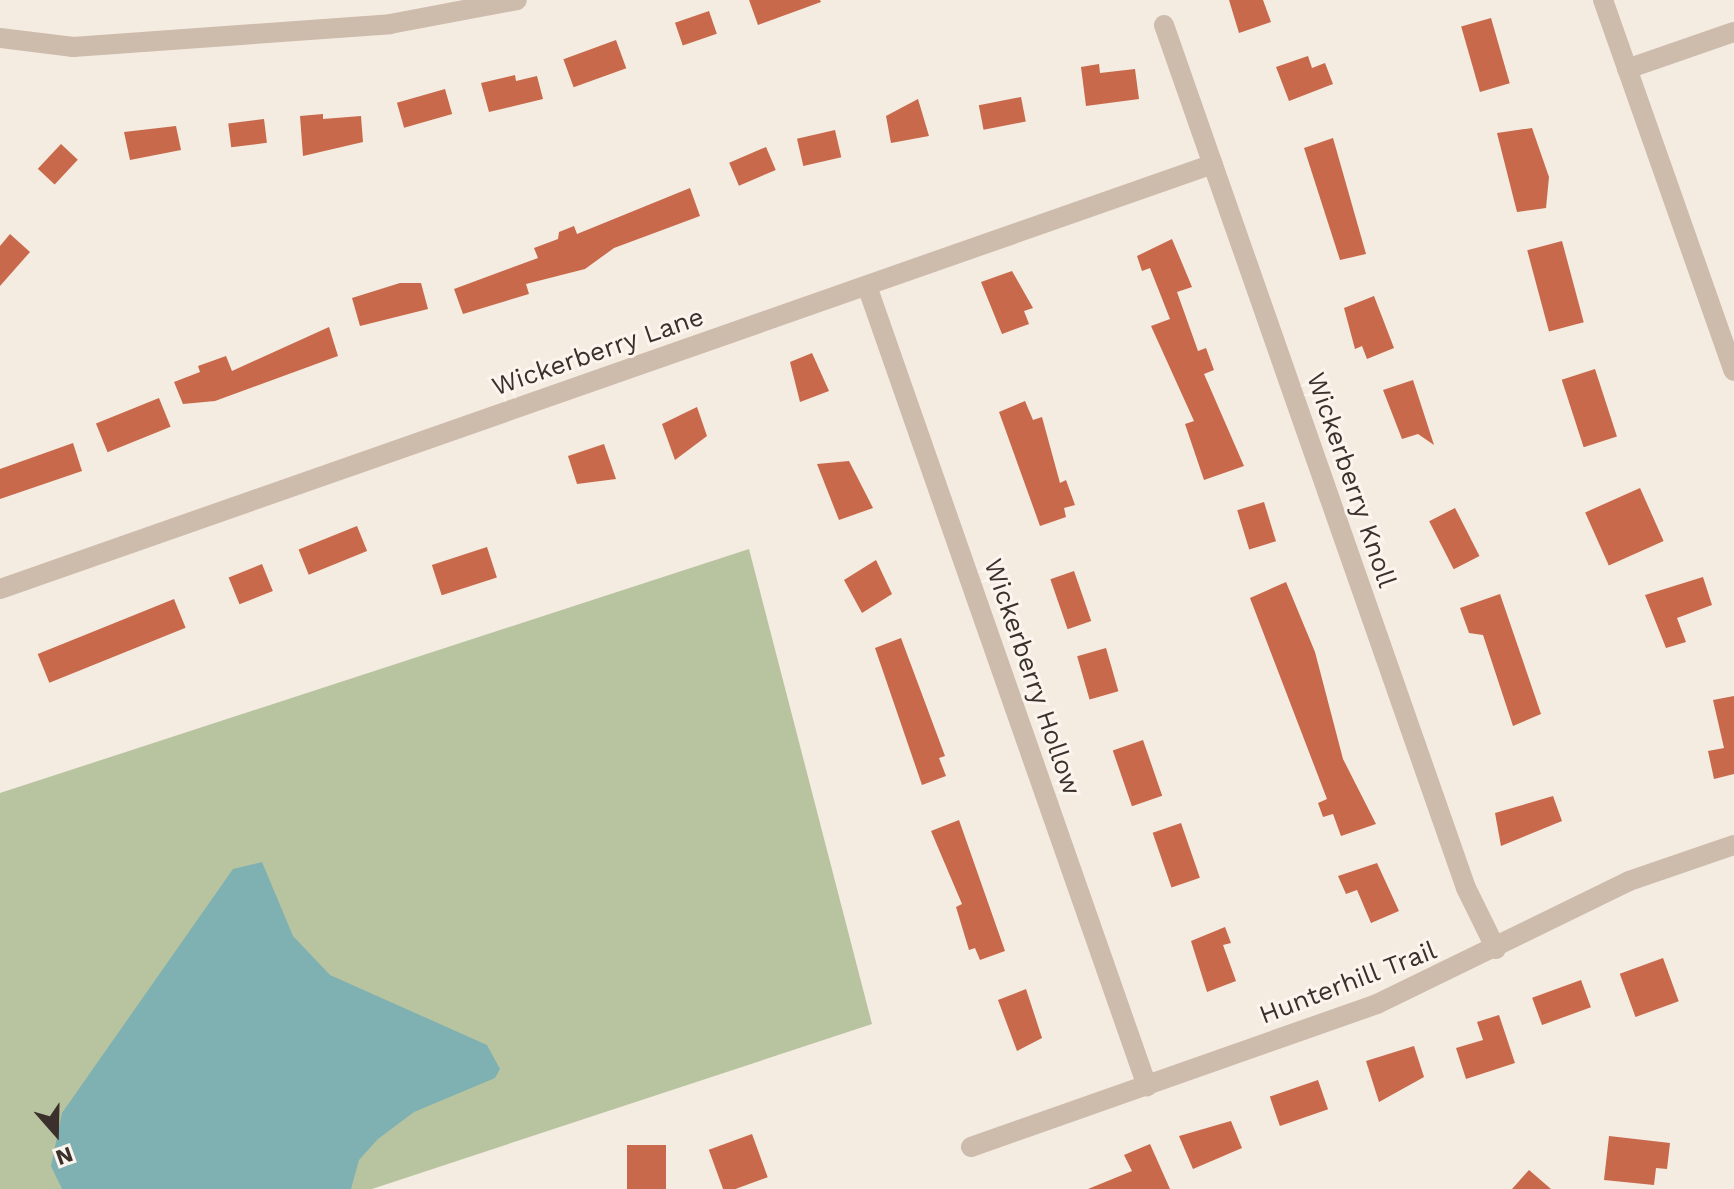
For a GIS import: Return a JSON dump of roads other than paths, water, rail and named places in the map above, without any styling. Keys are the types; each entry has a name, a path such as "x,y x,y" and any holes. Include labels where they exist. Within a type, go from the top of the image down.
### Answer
{"street":[{"path":"1,43 73,47 390,24 517,0"},
{"path":"1603,0 1734,371"},
{"name":"Wickerberry Knoll","path":"1164,25 1466,888 1496,949"},
{"path":"1627,69 1734,32"},
{"name":"Wickerberry Lane","path":"0,589 1213,164"},
{"name":"Wickerberry Hollow","path":"867,286 1147,1086"},
{"name":"Hunterhill Trail","path":"971,1147 1377,1004 1496,949 1629,881 1734,845"}],"water":[{"path":"262,862 293,936 330,975 487,1045 500,1069 495,1078 414,1112 378,1139 359,1160 351,1189 62,1189 51,1166 62,1113 233,869"}]}
